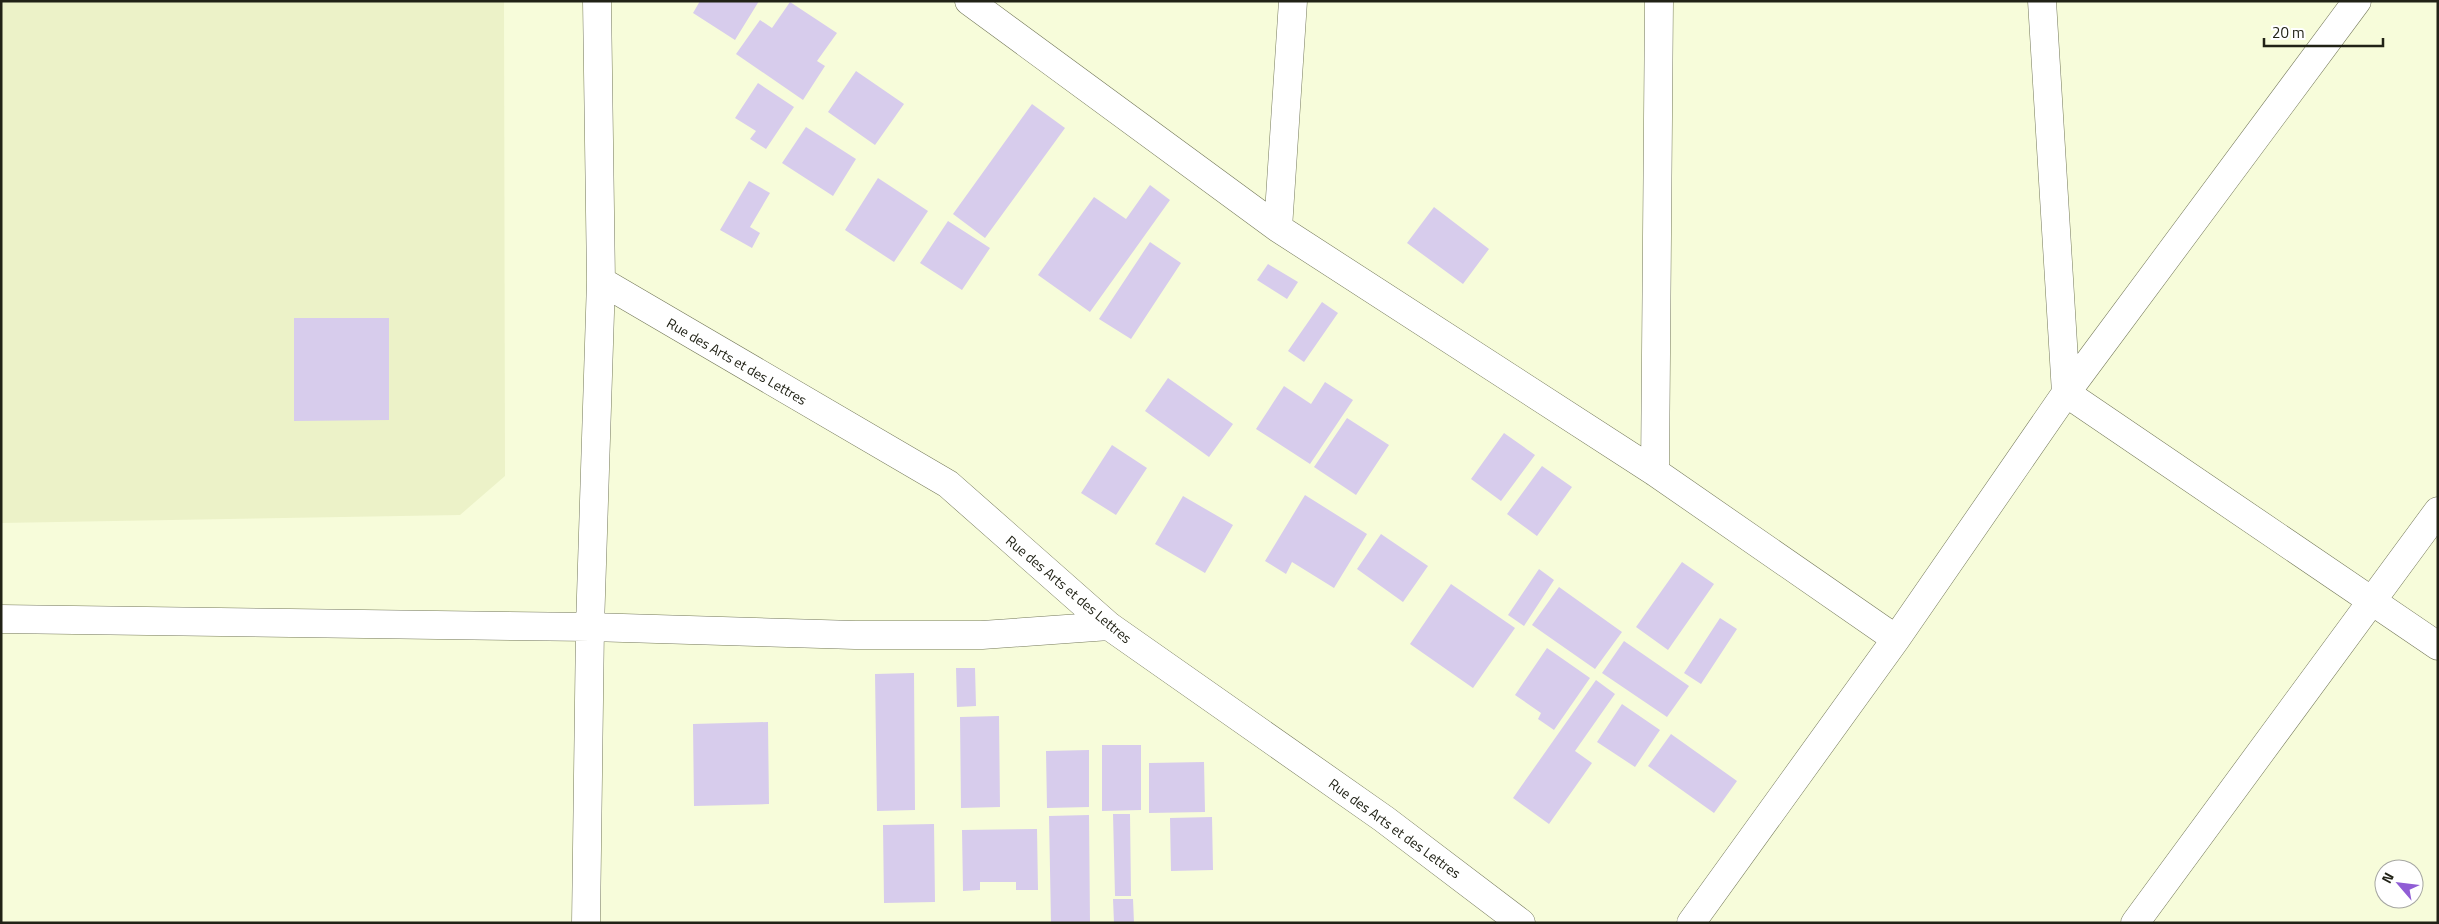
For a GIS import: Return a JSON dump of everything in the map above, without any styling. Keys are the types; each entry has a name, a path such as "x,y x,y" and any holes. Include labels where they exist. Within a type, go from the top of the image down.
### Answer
{"street":[{"path":"586,923 590,626 600,281 597,1"},
{"path":"969,1 1278,228 1655,472 1896,639"},
{"path":"1278,228 1293,1"},
{"path":"1655,472 1659,1"},
{"path":"2042,1 2066,393"},
{"path":"1691,923 1896,639 2066,393 2357,1"},
{"name":"Rue des Arts et des Lettres","path":"600,281 948,484 1109,626 1384,819 1521,923"},
{"path":"2066,393 2438,646"},
{"path":"2134,923 2438,511"},
{"path":"1,619 590,626 855,634 982,635 1109,626"}],"shaded area":[{"path":"1,1 504,1 505,476 460,515 1,523"}],"building":[{"path":"700,1 759,1 735,40 693,13"},
{"path":"790,2 837,33 817,61 825,66 803,100 736,54 760,20 772,28"},
{"path":"856,71 904,104 875,145 828,112"},
{"path":"758,83 794,107 766,149 750,139 756,131 735,118"},
{"path":"1032,104 1065,128 985,238 953,214"},
{"path":"806,127 856,159 833,196 782,163"},
{"path":"878,178 928,211 894,262 845,230"},
{"path":"749,181 770,193 750,227 760,233 752,248 720,230"},
{"path":"1150,185 1170,200 1090,312 1038,275 1094,197 1126,219"},
{"path":"1434,207 1489,249 1463,284 1407,243"},
{"path":"948,221 990,248 962,290 920,263"},
{"path":"1150,242 1181,263 1131,339 1099,319"},
{"path":"1268,264 1298,282 1287,299 1257,280"},
{"path":"1322,302 1338,313 1304,362 1288,351"},
{"path":"294,318 389,318 389,420 294,421"},
{"path":"1168,378 1233,424 1209,457 1145,411"},
{"path":"1325,382 1353,400 1310,464 1256,429 1284,386 1311,404"},
{"path":"1347,418 1389,445 1356,495 1314,467"},
{"path":"1504,433 1535,455 1501,501 1471,479"},
{"path":"1112,445 1147,468 1116,515 1081,493"},
{"path":"1542,466 1572,487 1537,536 1507,514"},
{"path":"1305,495 1367,534 1334,588 1292,562 1286,574 1265,561"},
{"path":"1183,496 1233,525 1205,573 1155,544"},
{"path":"1381,534 1428,566 1403,602 1357,569"},
{"path":"1682,562 1714,584 1668,650 1636,627"},
{"path":"1539,569 1554,580 1524,626 1508,615"},
{"path":"1451,584 1515,628 1473,688 1410,644"},
{"path":"1559,587 1622,632 1595,669 1532,625"},
{"path":"1720,618 1737,629 1701,684 1684,673"},
{"path":"1624,641 1689,686 1667,717 1602,673"},
{"path":"1547,648 1590,678 1554,730 1538,719 1541,713 1515,695"},
{"path":"956,668 975,668 976,706 957,707"},
{"path":"914,673 915,810 877,811 875,674"},
{"path":"1596,680 1615,694 1575,751 1592,763 1549,824 1513,798"},
{"path":"1622,704 1660,730 1635,767 1597,742"},
{"path":"999,716 1000,807 961,808 960,717"},
{"path":"768,722 769,804 694,806 693,724"},
{"path":"1671,734 1737,781 1714,813 1648,766"},
{"path":"1102,745 1141,745 1141,810 1102,811"},
{"path":"1089,750 1089,807 1047,808 1046,751"},
{"path":"1204,762 1205,812 1149,813 1149,763"},
{"path":"1113,814 1130,814 1131,896 1115,896"},
{"path":"1089,815 1090,923 1051,923 1049,816"},
{"path":"1212,817 1213,870 1171,871 1170,818"},
{"path":"934,824 935,902 884,903 883,825"},
{"path":"1037,829 1038,890 1016,890 1016,882 980,882 980,890 963,891 962,830"},
{"path":"1113,899 1133,899 1134,923 1114,923"}]}
